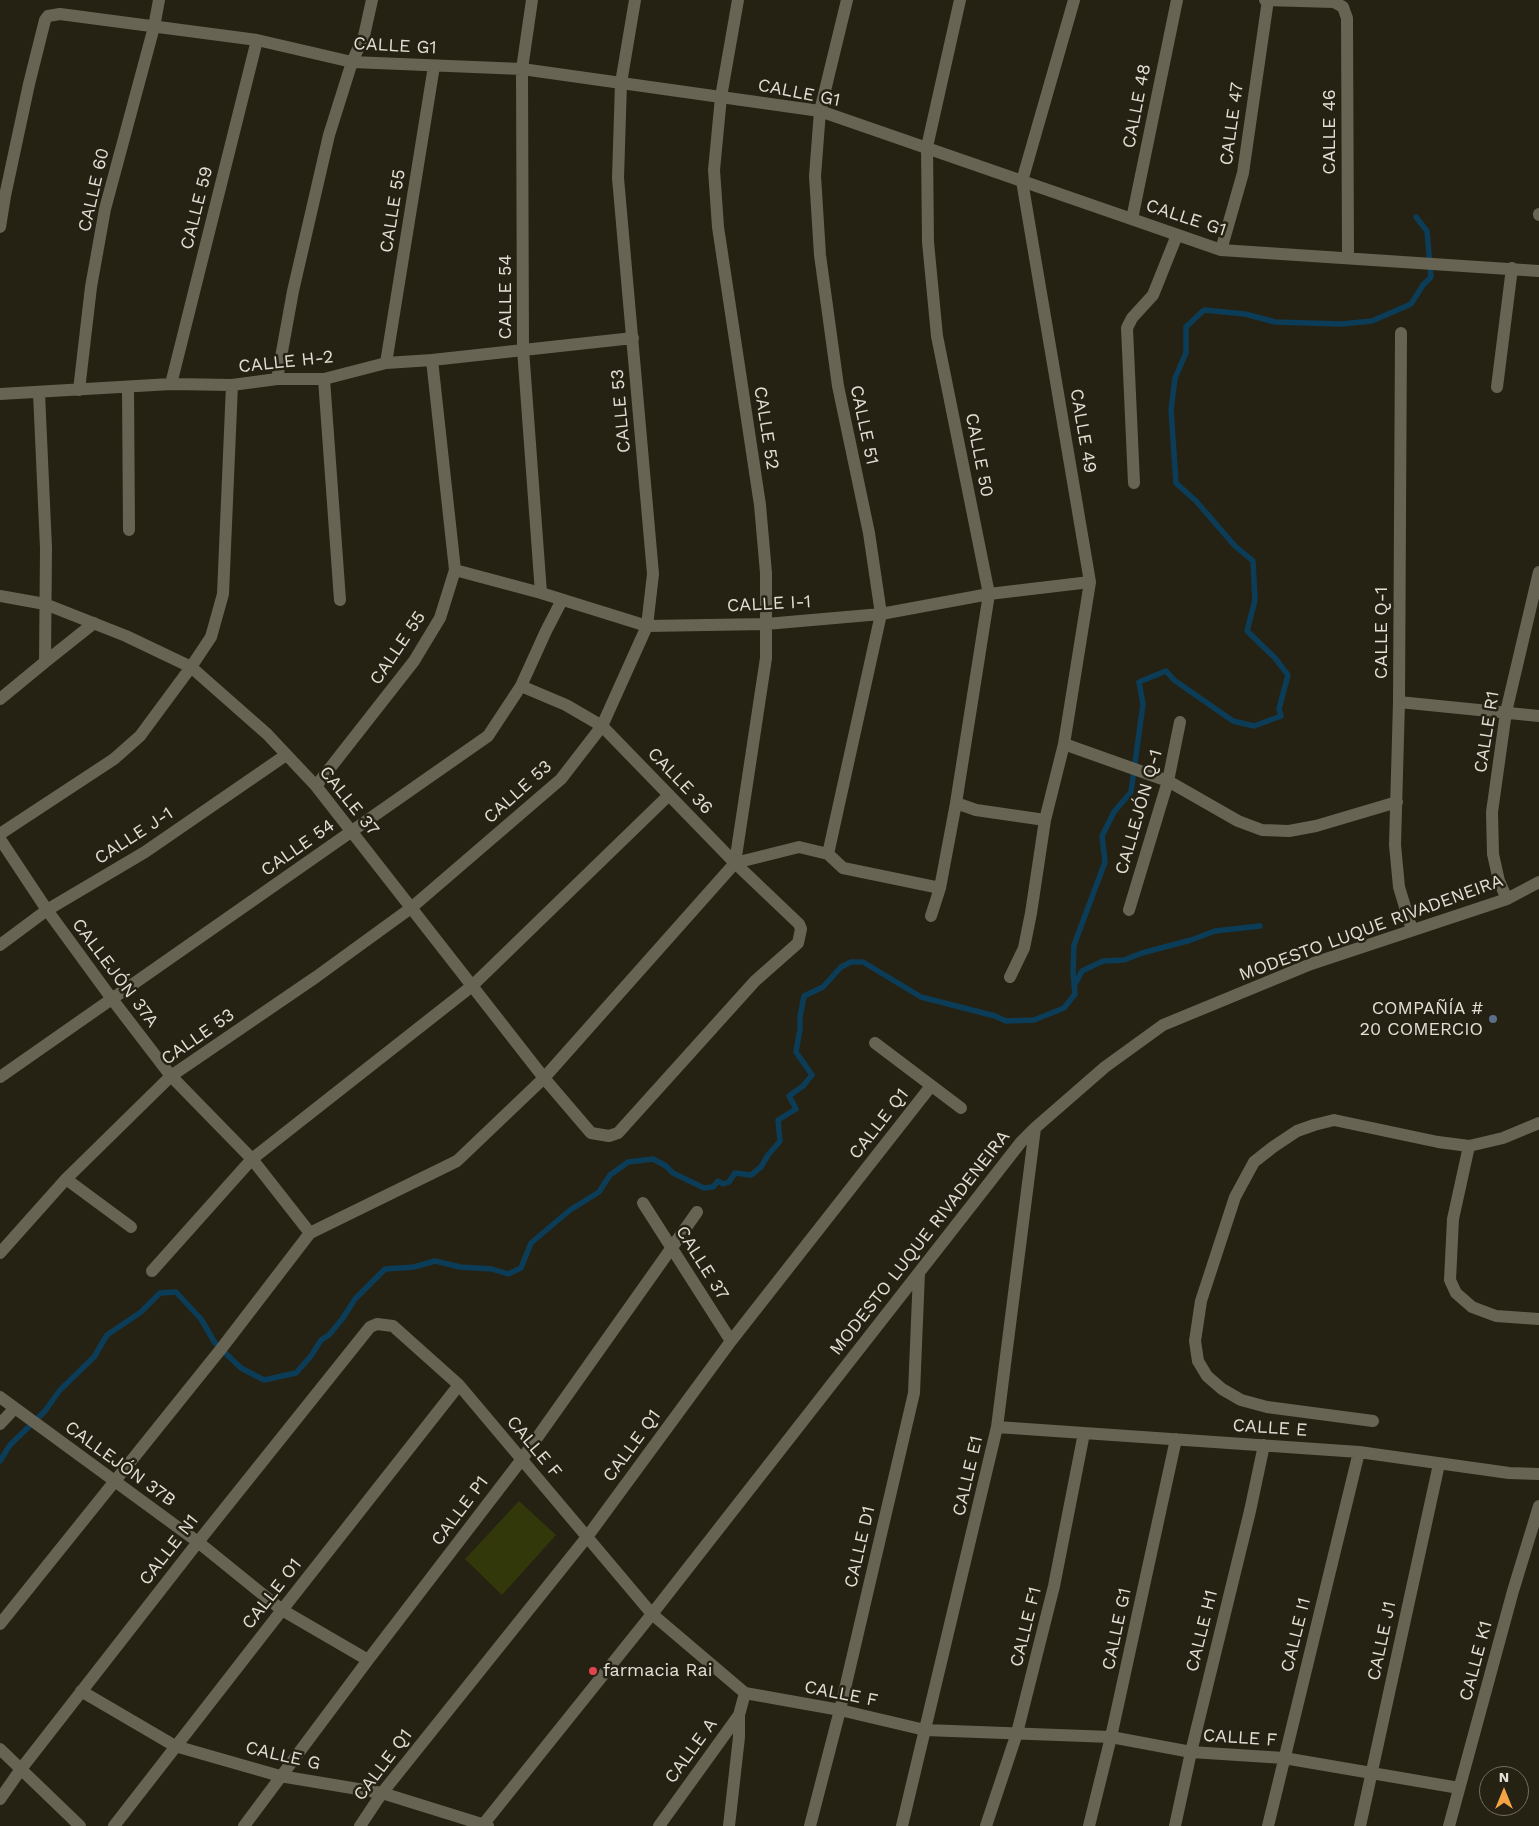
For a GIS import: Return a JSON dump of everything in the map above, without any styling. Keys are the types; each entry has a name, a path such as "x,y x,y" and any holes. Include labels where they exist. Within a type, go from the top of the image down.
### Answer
{"street":[{"name":"CALLE 60","path":"79,390 91,288 105,209 154,27 159,0"},
{"path":"277,379 293,291 329,135 352,62 364,36 372,0"},
{"name":"CALLE 54","path":"532,0 522,69 523,350 541,593"},
{"name":"CALLE 53","path":"0,1253 66,1179 171,1076 308,982 411,908 561,779 602,726 647,626 653,574 618,178 621,83 635,0"},
{"name":"CALLE 52","path":"735,863 766,658 766,573 760,505 718,227 714,170 721,97 738,0"},
{"name":"CALLE 51","path":"828,854 881,614 869,533 838,386 820,256 815,176 820,111 847,0"},
{"name":"CALLE 50","path":"931,916 940,888 956,803 989,594 937,336 928,242 927,147 960,0"},
{"name":"CALLE 49","path":"1010,976 1024,948 1045,820 1064,744 1090,582 1022,180 1074,0"},
{"name":"CALLE 48","path":"1132,219 1177,0"},
{"name":"CALLE 46","path":"1267,0 1334,2 1343,7 1347,18 1348,258"},
{"name":"CALLE 47","path":"1221,250 1243,173 1267,0"},
{"name":"CALLE G1","path":"0,227 29,84 45,20 48,16 60,14 257,40 352,62 522,69 820,111 1221,250 1539,271"},
{"name":"CALLE 59","path":"171,384 257,40"},
{"name":"CALLE 55","path":"386,363 434,66"},
{"path":"1134,484 1127,328 1132,318 1153,295 1177,235"},
{"path":"1497,387 1512,268"},
{"name":"CALLE Q-1","path":"1401,333 1399,702 1396,846 1399,887 1412,930"},
{"name":"CALLE H-2","path":"0,394 171,384 232,385 277,379 324,379 386,363 432,360 632,338"},
{"name":"CALLE 55","path":"316,786 414,661 440,618 455,570 432,360"},
{"path":"324,379 340,600"},
{"path":"0,834 114,759 140,736 192,667 211,636 223,594 232,385"},
{"path":"128,387 129,530"},
{"path":"39,393 46,548 45,662"},
{"name":"CALLE I-1","path":"455,570 541,593 647,626 766,624 881,614 989,594 1090,582"},
{"name":"CALLE R1","path":"1507,899 1499,881 1493,854 1492,812 1506,712 1539,572"},
{"name":"CALLE 37","path":"0,596 45,604 126,636 192,667 266,734 316,786 544,1078 591,1132"},
{"name":"CALLE 54","path":"0,1077 488,736 521,686 562,600"},
{"path":"0,699 94,623"},
{"name":"CALLE 36","path":"521,686 566,705 602,726 735,863 799,924 801,929 798,943 755,981 618,1133 610,1136 591,1132"},
{"path":"1399,702 1539,716"},
{"name":"CALLEJÓN Q-1","path":"1129,910 1168,781 1180,722"},
{"path":"1064,744 1168,781 1238,821 1262,830 1289,831 1316,826 1397,802"},
{"name":"CALLE J-1","path":"0,945 47,910 145,852 286,755"},
{"path":"152,1271 252,1159 472,986 669,795"},
{"path":"956,803 976,810 1045,820"},
{"name":"CALLEJÓN 37A","path":"0,839 47,910 171,1076 252,1159 310,1233"},
{"path":"0,1624 221,1349 310,1233 457,1161 544,1078 735,863 799,847 828,854 843,868 940,888"},
{"name":"MODESTO LUQUE RIVADENEIRA","path":"484,1825 652,1614 1021,1142 1035,1128 1105,1067 1163,1025 1311,964 1507,899 1539,882"},
{"path":"876,1043 961,1108"},
{"name":"CALLE Q1","path":"360,1826 382,1793 587,1537 731,1341 931,1086"},
{"path":"1373,1421 1267,1407 1242,1400 1222,1389 1208,1376 1198,1361 1195,1341 1201,1301 1235,1197 1254,1162 1272,1147 1297,1131 1334,1120 1438,1142 1469,1146 1503,1138 1539,1123"},
{"name":"CALLE E1","path":"902,1826 997,1427 1035,1128"},
{"path":"1469,1146 1453,1219 1450,1280 1456,1293 1472,1307 1496,1316 1539,1319"},
{"path":"66,1179 131,1228"},
{"name":"CALLE 37","path":"644,1203 731,1341"},
{"name":"CALLE P1","path":"244,1826 522,1459 697,1212"},
{"name":"CALLE D1","path":"810,1826 840,1710 914,1394 919,1273"},
{"name":"CALLE F","path":"370,1327 376,1324 393,1326 459,1385 652,1614 745,1694 840,1710 926,1730 1111,1737 1191,1752 1284,1758 1459,1788"},
{"name":"CALLE N1","path":"0,1799 81,1691 370,1327"},
{"name":"CALLE O1","path":"114,1826 459,1385"},
{"name":"CALLEJÓN 37B","path":"0,1398 198,1542 282,1610 368,1660"},
{"path":"0,1424 14,1409"},
{"name":"CALLE E","path":"997,1427 1358,1452 1439,1464 1539,1474"},
{"name":"CALLE F1","path":"986,1826 1017,1734 1054,1586 1084,1433"},
{"name":"CALLE G1","path":"1089,1826 1111,1737 1176,1439"},
{"name":"CALLE H1","path":"1175,1826 1264,1445"},
{"name":"CALLE I1","path":"1268,1826 1358,1452"},
{"name":"CALLE J1","path":"1360,1826 1439,1464"},
{"name":"CALLE K1","path":"1449,1826 1513,1591 1539,1506"},
{"name":"CALLE G","path":"81,1691 175,1746 280,1776 382,1793 484,1825"},
{"name":"CALLE A","path":"659,1826 739,1715 745,1694"},
{"path":"729,1826 739,1737 739,1715"},
{"path":"0,1749 80,1826"}],"green space":[{"path":"519,1501 556,1535 502,1595 465,1559"}],"waterway":[{"path":"0,1461 10,1445 45,1411 60,1390 94,1357 107,1335 141,1312 160,1293 176,1292 201,1319 215,1343 241,1368 264,1380 296,1373 311,1356 321,1340 329,1335 343,1318 355,1299 385,1269 414,1267 435,1261 460,1267 492,1269 508,1274 521,1268 531,1243 570,1210 599,1192 610,1175 628,1162 653,1159 666,1166 673,1173 704,1188 713,1187 718,1181 723,1184 729,1182 735,1173 751,1175 761,1167 780,1141 778,1120 796,1109 789,1096 803,1086 812,1075 796,1052 804,996 823,987 841,967 851,962 863,962 921,997 995,1016 1006,1021 1034,1020 1064,1008 1075,994 1073,972 1074,945 1105,862 1102,836 1114,812 1131,792 1143,704 1139,682 1166,671 1174,680 1233,721 1254,726 1281,716 1279,709 1288,675 1275,658 1247,631 1255,600 1253,561 1235,546 1196,501 1176,483 1171,410 1175,378 1186,353 1186,327 1204,310 1245,314 1275,322 1341,324 1372,321 1411,304 1423,285 1431,277 1427,231 1416,217"},
{"path":"1074,986 1082,971 1103,961 1124,960 1215,931 1260,926"}],"place":[{"name":"COMPAÑÍA # 20 COMERCIO","path":"1493,1019"},
{"name":"farmacia Rai","path":"593,1671"}]}
